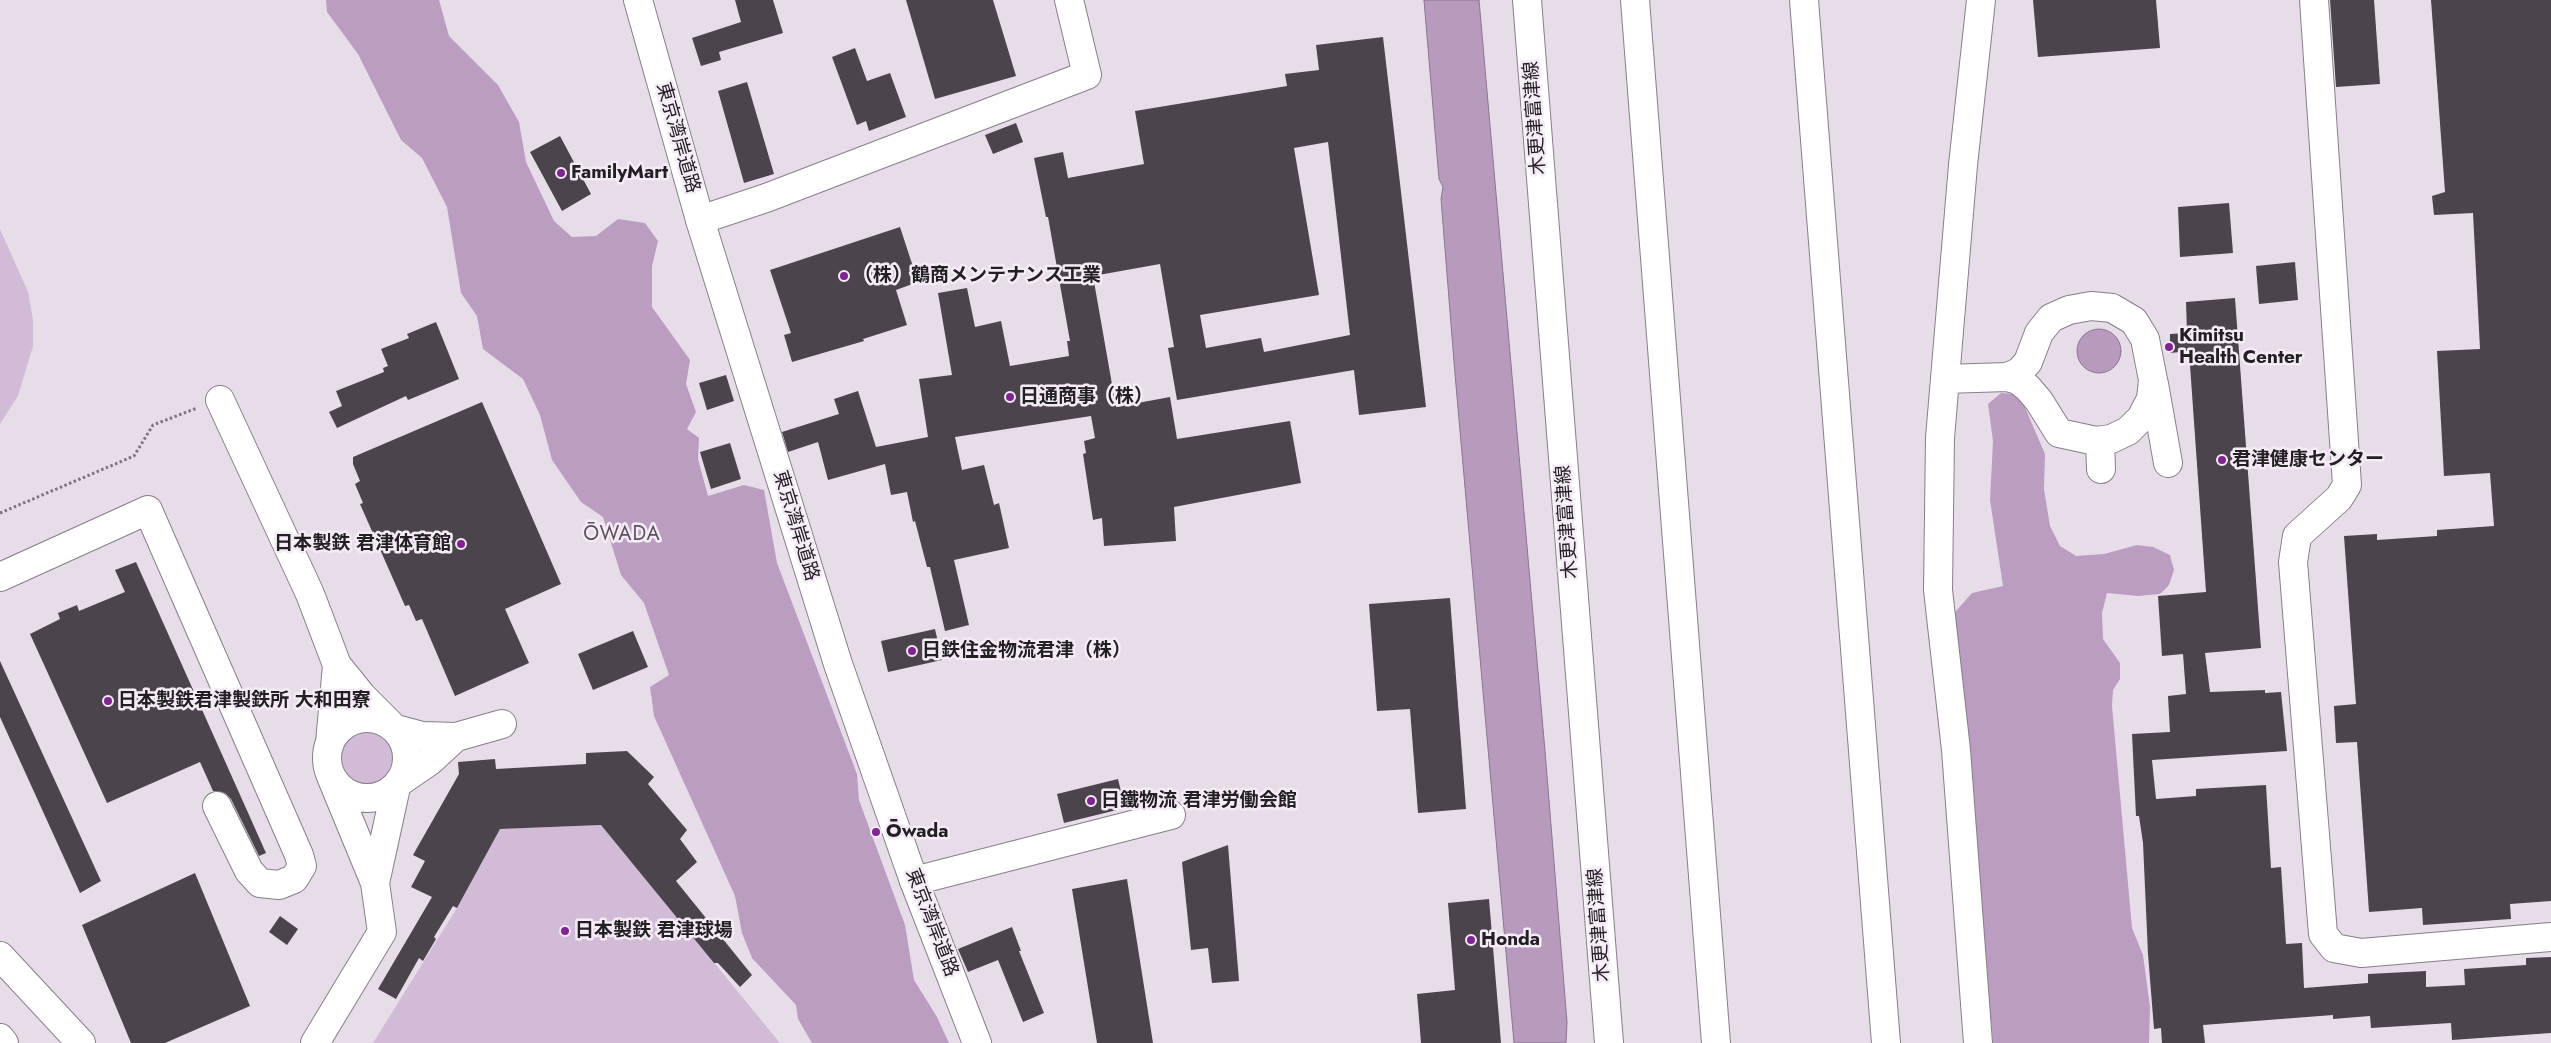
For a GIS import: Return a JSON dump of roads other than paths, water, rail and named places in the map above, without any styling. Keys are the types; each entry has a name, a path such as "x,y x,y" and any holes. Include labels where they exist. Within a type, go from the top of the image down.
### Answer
{"main road":[{"name":"東京湾岸道路","path":"638,0 700,220 838,664 914,881 977,1043"},
{"path":"700,220 766,198 1087,75 1069,0"},
{"name":"木更津富津線","path":"1527,0 1609,1043"},
{"path":"1635,0 1716,1043"},
{"path":"1804,0 1886,1043"},
{"path":"1978,1043 1956,750 1938,590 1940,438 1963,165 1981,0"},
{"path":"2314,0 2347,485 2339,498 2297,536 2293,562 2323,934 2334,948 2361,953 2551,937"},
{"path":"1945,379 2007,376 2019,372 2028,362 2039,333 2051,318 2069,310 2091,306 2112,308 2134,321 2145,339 2168,463"},
{"path":"2007,376 2028,388 2039,401 2059,433 2074,438 2100,441 2128,431 2141,418 2151,399 2154,380"},
{"path":"220,400 290,549 337,665 362,696 393,727 406,745 408,763 399,784 375,883"},
{"path":"2100,441 2101,469"},
{"path":"0,577 148,510 299,855 302,866 294,879 278,885 260,883 248,872 217,806"},
{"path":"315,1043 382,932 375,883 330,774 327,758 337,665"},
{"path":"330,743 340,728 355,719 373,718 393,727 422,736 456,737 502,724"},
{"path":"330,774 342,790 360,798 379,797 430,761 456,737"},
{"path":"914,881 1171,815"},
{"path":"0,956 81,1043"},
{"path":"0,1038 4,1043"}],"place":[{"name":"FamilyMart","path":"561,173"},
{"name":"（株）鶴商メンテナンス工業","path":"844,276"},
{"name":"Kimitsu Health Center","path":"2169,347"},
{"name":"日通商事（株）","path":"1010,397"},
{"name":"君津健康センター","path":"2222,460"},
{"name":"日本製鉄 君津体育館","path":"461,544"},
{"name":"日鉄住金物流君津（株）","path":"912,651"},
{"name":"日本製鉄君津製鉄所 大和田寮","path":"108,701"},
{"name":"日鐵物流 君津労働会館","path":"1091,801"},
{"name":"Ōwada","path":"876,832"},
{"name":"日本製鉄 君津球場","path":"565,931"},
{"name":"Honda","path":"1471,940"}],"district":[{"name":"ŌWADA","path":"622,535"}]}
